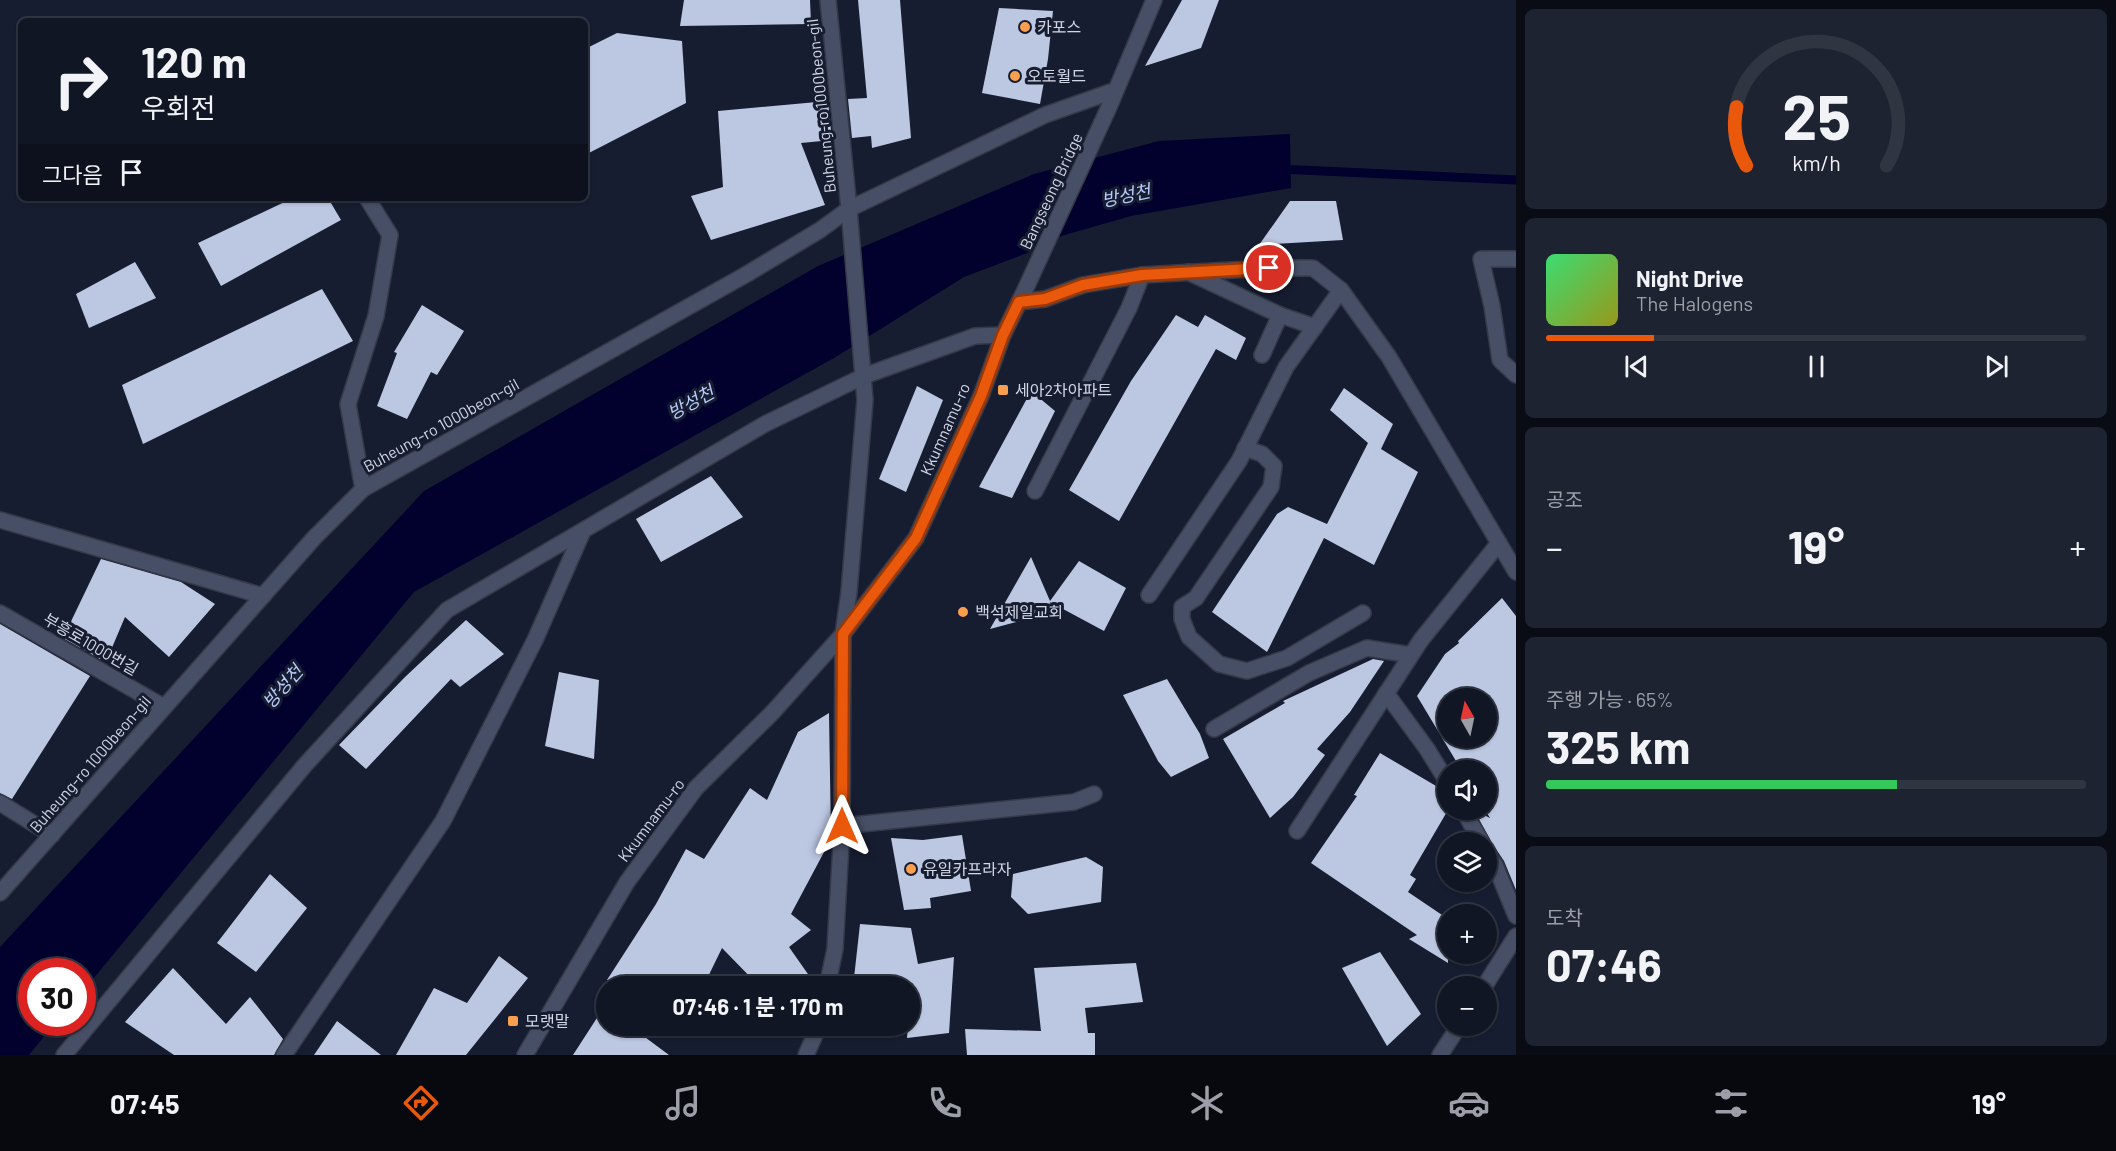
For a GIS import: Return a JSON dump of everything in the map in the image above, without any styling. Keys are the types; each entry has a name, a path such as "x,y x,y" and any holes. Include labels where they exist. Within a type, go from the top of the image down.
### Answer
{"street":[{"name":"Buheung-ro 1000beon-gil","path":"828,0 864,376"},
{"path":"849,209 1045,115 1116,90 1154,0"},
{"name":"Bangseong Bridge","path":"1022,296 1116,90"},
{"path":"363,489 348,404 376,316 390,235 369,201"},
{"name":"Buheung-ro 1000beon-gil","path":"0,893 314,537 363,489 747,274 820,230 849,209"},
{"path":"1516,259 1481,259 1492,306 1500,360 1516,375"},
{"path":"1022,296 1045,299 1083,285 1142,275 1313,268 1341,290 1389,357 1516,572"},
{"path":"1188,272 1280,315 1315,327"},
{"path":"1035,491 1129,308 1142,275"},
{"path":"1149,595 1245,448 1286,367 1341,290"},
{"name":"Kkumnamu-ro","path":"525,1055 627,882 696,788 772,713 843,634 916,538 981,396 1003,335 1022,296"},
{"path":"1262,355 1280,315"},
{"path":"64,1055 305,765 447,610 765,424 864,376 975,336 1003,335"},
{"path":"829,976 835,949 842,826 843,634 849,592 865,400 864,376"},
{"path":"1245,448 1262,454 1274,465 1271,487 1196,598 1182,607 1182,619 1189,637 1219,664 1247,671 1287,658 1363,613"},
{"path":"0,520 263,596"},
{"path":"284,1055 443,821 535,640 584,531"},
{"path":"1297,831 1411,655 1499,543"},
{"name":"부흥로1000번길","path":"0,613 164,707"},
{"path":"1214,729 1310,673 1367,648 1411,655"},
{"path":"1386,693 1437,765"},
{"path":"842,826 1074,802 1094,794"},
{"path":"0,803 52,834"},
{"path":"1497,870 1516,916"},
{"path":"1491,976 1516,936"},
{"path":"806,1055 815,1036"},
{"path":"1440,1055 1452,1036"}],"water":[{"path":"1290,134 1291,188 1131,216 1061,236 1027,253 964,277 834,358 414,592 96,975 96,958 18,958 18,1036 44,1036 29,1055 0,1055 0,947 424,491 818,266 1034,174 1159,141"}],"building":[{"path":"684,0 810,0 811,24 680,26"},
{"path":"858,0 900,0 911,138 872,148 871,136 852,138 848,99 867,98"},
{"path":"1182,0 1219,0 1201,48 1145,66"},
{"path":"999,8 1053,11 1040,104 982,93"},
{"path":"617,33 682,41 686,103 588,153 588,48"},
{"path":"828,101 832,140 801,143 825,205 711,240 691,196 723,187 718,111"},
{"path":"287,201 330,201 341,220 221,286 198,243"},
{"path":"1290,201 1336,201 1343,240 1259,245"},
{"path":"135,262 156,298 89,328 76,294"},
{"path":"322,289 353,341 143,444 122,385"},
{"path":"422,305 464,331 437,375 431,372 407,419 377,406 397,353 394,352"},
{"path":"1176,315 1198,327 1205,315 1246,338 1236,360 1216,349 1119,521 1069,490 1131,381"},
{"path":"917,386 943,400 906,492 879,479"},
{"path":"1344,388 1393,424 1381,449 1418,472 1374,565 1324,538 1267,652 1212,612 1277,514 1288,507 1327,524 1368,443 1330,410"},
{"path":"1031,391 1055,411 1012,498 979,487"},
{"path":"711,476 743,517 661,562 636,519"},
{"path":"1031,557 1050,601 1079,561 1126,588 1104,631 1050,602 1054,612 990,629"},
{"path":"101,559 181,582 215,604 169,657 125,617 108,657 103,654 100,659 63,638"},
{"path":"1502,598 1516,616 1516,890 1497,850 1497,832 1486,832 1479,820 1497,820 1497,760 1455,760 1448,748 1497,748 1497,688 1437,688 1437,729 1417,696 1445,654 1459,643 1458,641"},
{"path":"466,620 504,654 460,687 451,679 366,769 339,745 405,677"},
{"path":"0,624 90,676 12,799 0,793"},
{"path":"1373,659 1384,661 1350,712 1317,749 1325,755 1293,797 1270,818 1223,739 1285,703 1283,701"},
{"path":"559,672 599,680 594,759 545,746"},
{"path":"1167,679 1200,734 1209,758 1171,777 1158,761 1123,695"},
{"path":"829,713 831,839 791,914 811,930 789,947 809,976 749,976 722,948 708,976 610,976 656,904 686,849 704,859 750,788 767,800 798,732"},
{"path":"1380,753 1437,787 1437,820 1442,820 1410,875 1416,879 1408,892 1437,912 1437,956 1409,939 1417,935 1311,863 1357,796 1354,795"},
{"path":"962,835 971,891 930,898 931,908 904,910 891,838 923,840"},
{"path":"1086,857 1103,867 1101,902 1028,914 1011,897 1013,874"},
{"path":"270,874 307,908 256,972 217,943"},
{"path":"860,924 911,928 918,964 954,957 949,1033 907,1038 907,1036 920,1036 920,976 854,976"},
{"path":"1380,952 1421,1014 1387,1046 1342,968"},
{"path":"499,956 528,978 466,1055 396,1055 434,988 467,1003"},
{"path":"1136,963 1143,1002 1085,1008 1088,1033 1095,1033 1095,1055 967,1055 965,1029 1041,1031 1034,968"},
{"path":"173,968 226,1024 250,997 283,1039 274,1055 174,1055 125,1022"},
{"path":"596,1019 596,1036 643,1036 669,1055 573,1055"},
{"path":"337,1021 381,1055 314,1055"}],"waterway":[{"name":"방성천","path":"1279,169 1516,180"}],"place":[{"name":"카포스","path":"1025,27"},
{"name":"오토월드","path":"1015,76"},
{"name":"세아2차아파트","path":"1003,390"},
{"name":"백석제일교회","path":"963,612"},
{"name":"유일카프라자","path":"911,869"},
{"name":"모랫말","path":"513,1021"}],"route":[{"path":"842,826 843,634 916,538 981,396 1003,335 1019,302 1045,299 1083,285 1142,275 1269,268"}]}
